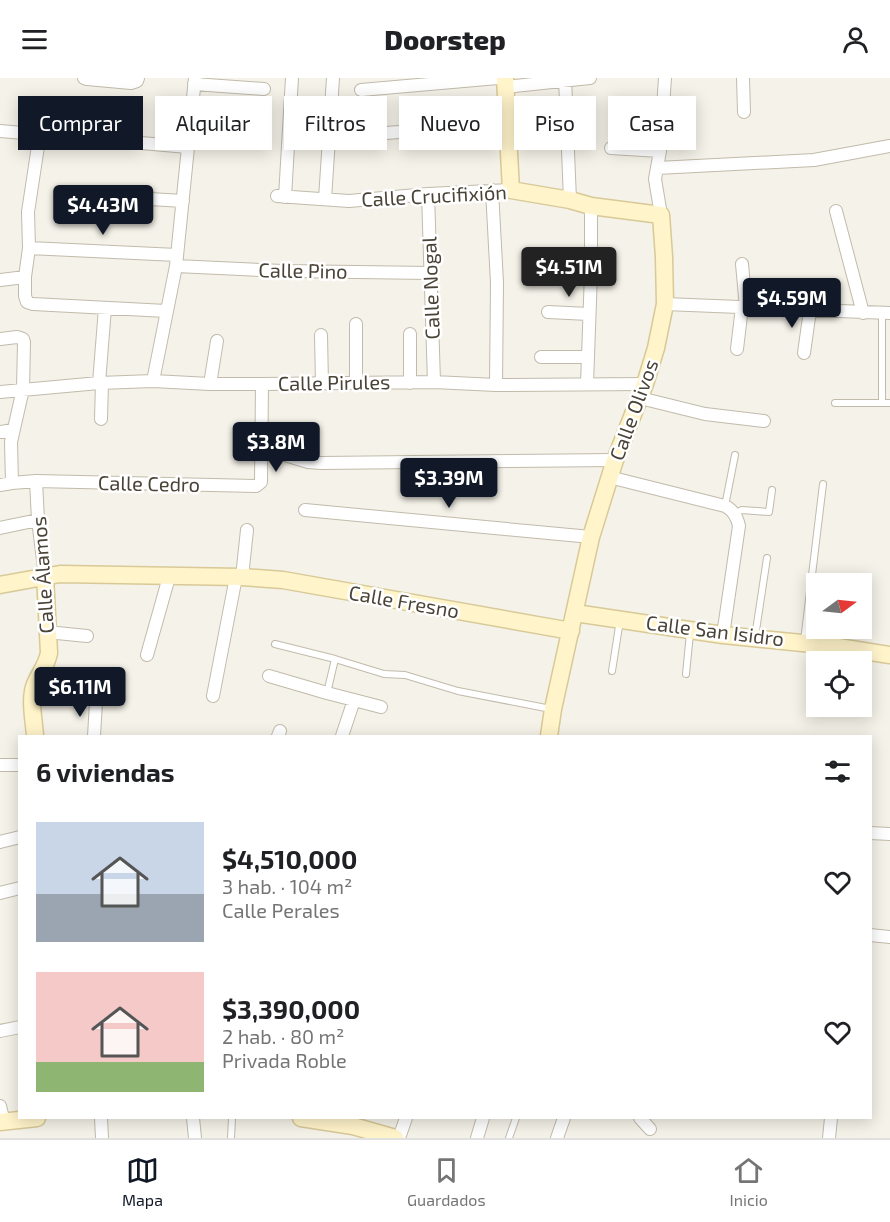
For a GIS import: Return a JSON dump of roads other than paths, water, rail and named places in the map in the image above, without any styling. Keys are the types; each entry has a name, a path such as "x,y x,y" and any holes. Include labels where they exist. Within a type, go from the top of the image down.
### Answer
{"street":[{"path":"84,78 131,83 137,80"},
{"name":"Calle Crucifixión","path":"292,78 281,197 349,201 511,190 591,206 661,215"},
{"path":"325,199 333,78"},
{"path":"361,90 590,78"},
{"name":"Calle Olivos","path":"549,735 591,537 615,460 643,391 656,348 664,304 664,256 655,179 660,151 665,78"},
{"path":"743,78 744,112"},
{"path":"565,79 570,200"},
{"path":"193,96 195,81 264,89"},
{"path":"502,81 511,190"},
{"path":"387,133 507,124"},
{"path":"0,130 18,131"},
{"path":"657,168 814,160 890,146"},
{"path":"37,150 28,212 25,277 27,302 30,304 166,311"},
{"path":"153,381 176,260 188,150"},
{"path":"644,150 660,151"},
{"path":"492,190 497,283 496,385"},
{"name":"Calle Nogal","path":"428,194 434,382"},
{"path":"84,195 183,201"},
{"path":"587,384 591,206"},
{"path":"836,211 862,313"},
{"name":"Calle Pino","path":"28,248 283,271 430,273"},
{"path":"736,349 744,307 742,264"},
{"path":"545,269 591,273"},
{"path":"0,280 25,277"},
{"path":"664,304 886,313"},
{"path":"101,419 105,308"},
{"path":"804,353 810,310"},
{"path":"548,312 589,314"},
{"path":"356,324 356,383"},
{"path":"410,334 410,382"},
{"path":"321,335 322,384"},
{"path":"0,339 17,337 23,339 24,342 23,389 11,442 6,484"},
{"path":"210,384 217,341"},
{"path":"541,357 587,357"},
{"name":"Calle Pirules","path":"0,392 153,381 210,384 434,382 496,385 587,384 643,391 705,414 764,422"},
{"path":"262,384 262,453 282,454 308,462 321,463 615,460"},
{"path":"0,432 14,430"},
{"name":"Calle Cedro","path":"6,484 36,481 256,486 261,482 262,453"},
{"path":"609,477 730,509 738,519 739,526 723,634"},
{"name":"Calle Álamos","path":"35,735 33,691 47,663 49,653 45,576 36,481"},
{"path":"305,510 591,537"},
{"path":"0,528 38,520"},
{"path":"213,696 247,530"},
{"name":"Calle Fresno","path":"0,585 60,574 239,577 283,580 571,631"},
{"path":"147,656 169,577"},
{"name":"Calle San Isidro","path":"575,613 804,643 824,651"},
{"path":"47,632 87,636"},
{"name":"Calle San Isidro","path":"872,655 890,655"},
{"path":"269,676 381,707"},
{"path":"342,735 354,700"},
{"path":"94,735 96,702"},
{"path":"0,765 18,765"},
{"path":"872,833 890,834"},
{"path":"0,842 18,838"},
{"path":"0,893 18,888"},
{"path":"872,935 890,937"},
{"path":"0,1031 18,1027"},
{"path":"1,1117 18,1117"},
{"path":"101,1119 102,1138"},
{"path":"193,1119 195,1138"},
{"path":"323,1119 397,1138 406,1119"},
{"path":"477,1138 483,1119"},
{"path":"557,1138 564,1119"},
{"path":"641,1119 650,1129"},
{"path":"829,1138 831,1119"}],"lane":[{"path":"835,403 886,403 886,313"},
{"path":"735,454 730,509 769,512 772,489"},
{"path":"804,643 823,484"},
{"path":"755,638 767,558"},
{"path":"612,671 621,619"},
{"path":"686,674 690,629"},
{"path":"275,644 384,674 405,675 458,691 553,709"},
{"path":"327,693 335,659"},
{"path":"231,1138 232,1119"},
{"path":"509,1138 516,1119"}]}
